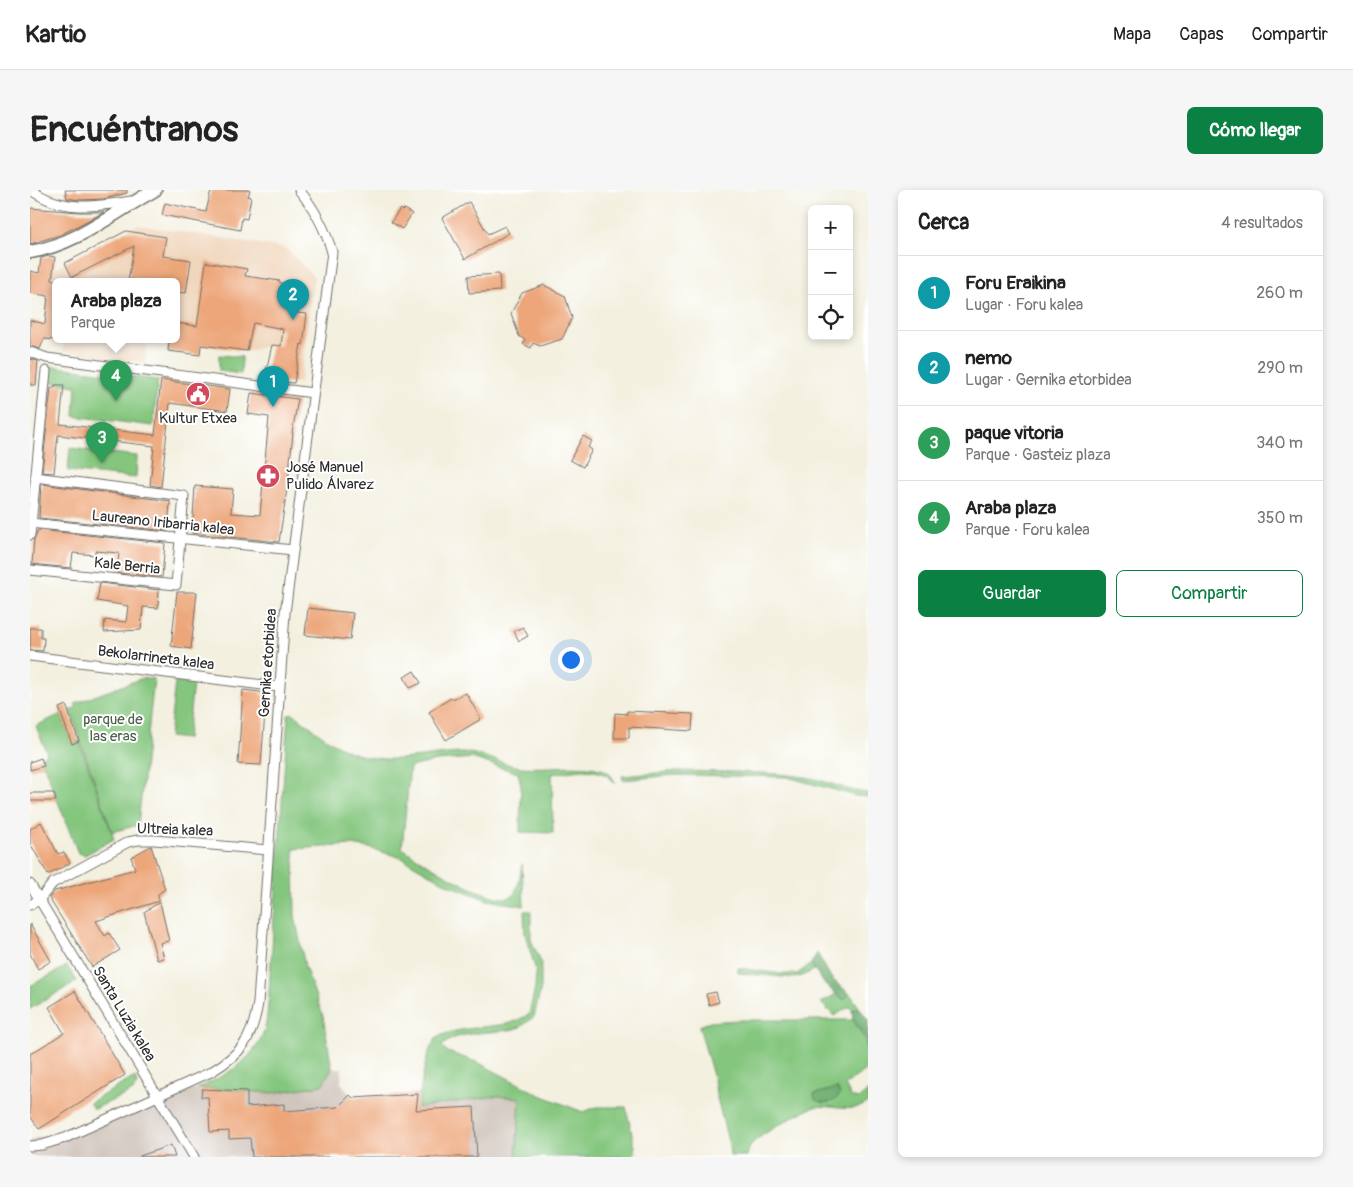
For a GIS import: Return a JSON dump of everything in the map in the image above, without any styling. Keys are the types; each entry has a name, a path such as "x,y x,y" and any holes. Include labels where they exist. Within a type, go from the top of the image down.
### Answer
{"street":[{"path":"31,190 44,199 67,206 108,205 136,201"},
{"path":"30,252 51,248 72,238 155,190"},
{"name":"Gernika etorbidea","path":"30,1146 42,1145 65,1138 156,1095 211,1072 230,1060 242,1047 256,1020 285,612 332,252 325,230 310,203 300,190"},
{"path":"30,352 47,358 313,393"},
{"path":"30,535 46,371"},
{"name":"Kale Berria","path":"30,570 176,584 184,496 35,477"},
{"name":"Laureano Iribarria kalea","path":"31,523 293,550"},
{"name":"Bekolarrineta kalea","path":"30,656 279,687"},
{"name":"Ultreia kalea","path":"30,905 39,900 53,883 118,846 138,840 268,850"},
{"name":"Santa Luzia kalea","path":"30,884 194,1157"}],"shaded area":[{"path":"138,225 285,248 314,277 300,383 264,380 272,345 247,351 201,345 200,355 168,351 169,343 180,343 180,278 52,278 52,340 44,339 48,296 53,269"},
{"path":"64,343 148,343 145,363 63,351"},
{"path":"332,1068 342,1068 341,1083 352,1097 421,1093 419,1108 496,1096 520,1098 516,1157 30,1157 30,1140 198,1088 273,1093 322,1085"}],"green space":[{"path":"219,355 242,357 241,374 219,371"},
{"path":"51,366 158,380 153,426 74,416 76,386 50,382"},
{"path":"70,448 137,456 136,478 68,471"},
{"name":"parque de las eras","path":"143,678 154,679 138,825 112,832 70,710 76,708 76,703"},
{"path":"175,682 193,683 187,739 169,737"},
{"path":"292,713 335,744 364,756 401,759 470,753 521,767 592,767 609,773 616,784 610,778 595,771 587,770 552,774 553,833 520,832 521,785 518,773 472,758 437,761 410,767 402,848 453,879 497,897 508,898 514,895 519,882 522,864 524,906 487,900 447,884 402,858 369,848 352,845 294,849 295,916 305,967 323,1016 332,1068 322,1085 273,1093 198,1088 228,1072 245,1059 259,1042 265,1028 288,715"},
{"path":"61,714 72,744 79,741 114,839 85,855 78,853 41,758 47,753 36,726"},
{"path":"678,771 757,773 805,777 868,793 868,797 857,796 787,777 674,775 623,780 622,776"},
{"path":"524,911 531,911 531,940 541,962 541,988 534,1017 517,1028 456,1037 442,1046 448,1052 479,1063 538,1094 583,1112 597,1107 626,1107 636,1152 630,1157 516,1157 520,1098 496,1096 418,1108 428,1054 435,1040 440,1036 459,1030 511,1023 529,1015 535,988 536,971 525,934"},
{"path":"817,953 832,979 850,994 844,1000 825,985 811,964"},
{"path":"811,964 816,969 793,978 738,973 738,968 782,974 797,974"},
{"path":"67,966 77,981 30,1009 30,986"},
{"path":"836,994 844,1000 850,994 859,1007 852,1010 849,1007 834,1016 821,1003"},
{"path":"859,1007 868,1020 868,1051 866,1039 853,1020 852,1010"},
{"path":"738,1020 853,1020 865,1042 868,1068 845,1085 851,1097 858,1099 868,1091 868,1102 862,1106 849,1109 815,1107 761,1136 751,1145 747,1156 730,1156 714,1079 699,1026 710,1022"},
{"path":"135,1077 137,1084 133,1091 94,1109 89,1103"},
{"path":"837,1088 840,1094 835,1100 822,1102 815,1100 814,1094"}],"building":[{"path":"65,190 127,190 127,193 104,199 79,200 67,198"},
{"path":"211,190 250,190 248,196 251,197 247,219 242,218 240,230 162,215 165,203 206,212"},
{"path":"469,202 488,234 505,226 509,233 465,259 442,218"},
{"path":"30,208 104,212 60,235 30,244"},
{"path":"400,209 402,211 404,209 412,214 402,229 391,222"},
{"path":"126,231 166,237 163,256 191,260 186,293 180,292 180,278 129,278 134,246 72,277 65,263"},
{"path":"55,257 52,278 52,340 44,339 40,349 30,346 30,320 45,324 48,296 30,293 30,271 39,273 41,258"},
{"path":"206,262 247,269 245,276 300,286 297,313 307,314 303,345 301,344 294,383 264,380 272,345 281,346 283,329 253,323 247,351 201,345 200,355 168,351 169,343 180,343 180,324 197,326"},
{"path":"499,274 500,291 469,293 468,276"},
{"path":"544,285 565,296 572,318 562,339 540,346 533,343 531,348 523,344 525,340 519,336 511,313 522,293"},
{"path":"30,359 38,361 36,385 30,385"},
{"path":"161,380 230,389 227,411 170,403 161,487 150,485 154,446 58,435 54,473 42,472 51,388 54,388 55,385 64,385 60,424 155,435"},
{"path":"251,393 298,399 279,542 192,533 195,486 233,489 231,513 260,515 269,417 248,414"},
{"path":"583,436 592,441 588,447 592,450 583,467 570,460"},
{"path":"41,484 170,501 168,531 39,518"},
{"path":"38,530 165,543 162,577 117,573 119,553 95,551 94,555 73,553 71,568 32,564 34,539"},
{"path":"100,583 159,590 158,608 143,607 141,630 104,632 105,620 126,622 128,606 97,601"},
{"path":"177,592 197,592 191,649 171,646"},
{"path":"308,608 353,613 350,640 305,635"},
{"path":"523,627 528,636 519,641 514,631"},
{"path":"30,628 41,628 41,638 44,638 43,651 30,650"},
{"path":"414,671 421,683 410,688 404,677"},
{"path":"243,690 260,692 266,699 261,765 238,764"},
{"path":"466,693 481,719 446,740 429,712 451,698"},
{"path":"66,705 79,741 72,744 59,708"},
{"path":"627,711 693,714 692,731 629,727 629,738 614,738 615,713 627,714"},
{"path":"41,758 44,766 30,770 30,762"},
{"path":"30,793 54,793 56,801 30,801"},
{"path":"41,822 58,854 64,852 70,863 48,875 30,843 30,829"},
{"path":"151,846 165,889 158,894 159,901 96,921 105,936 109,933 120,950 92,967 49,898 55,891 135,869 131,857"},
{"path":"160,902 169,941 160,943 164,958 157,960 144,912"},
{"path":"30,924 51,961 38,969 30,954"},
{"path":"75,991 125,1075 39,1129 30,1116 30,1054 64,1033 49,1007"},
{"path":"716,992 719,1002 709,1005 706,994"},
{"path":"202,1089 247,1091 247,1107 284,1104 284,1111 338,1107 350,1095 353,1098 418,1094 416,1110 474,1107 477,1157 252,1157 250,1138 229,1139 229,1131 210,1132 208,1097 201,1097"},
{"path":"171,1145 175,1157 140,1157 140,1156"}],"place":[{"name":"nemo","path":"293,320"},
{"name":"Kultur Etxea","path":"198,394"},
{"name":"Araba plaza","path":"116,401"},
{"name":"Foru Eraikina","path":"273,407"},
{"name":"paque vitoria","path":"102,463"},
{"name":"José Manuel Pulido Álvarez","path":"268,476"}]}
